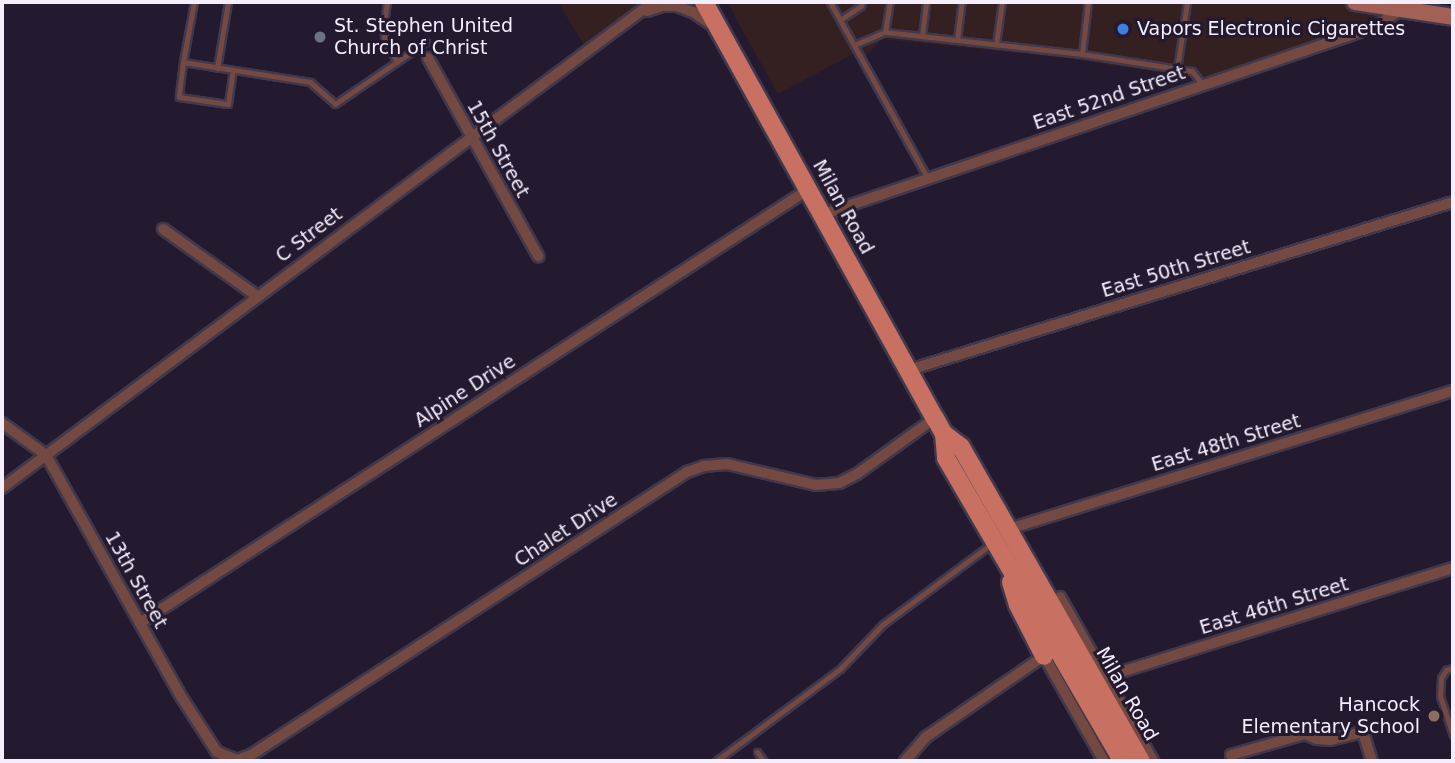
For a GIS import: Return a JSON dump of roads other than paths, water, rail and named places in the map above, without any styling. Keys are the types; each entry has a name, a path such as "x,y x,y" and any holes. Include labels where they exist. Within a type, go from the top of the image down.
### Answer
{"main road":[{"name":"Milan Road","path":"704,2 940,426 946,458 1003,541 1141,761"},
{"path":"1355,2 1411,6 1453,17"},
{"name":"Milan Road","path":"1003,541 1122,761"},
{"path":"1003,541 1035,558 1060,597"},
{"path":"1003,541 1018,605 1044,656"}],"street":[{"name":"C Street","path":"2,488 653,2"},
{"name":"C Street","path":"641,13 659,7 677,6 688,9 721,32"},
{"name":"East 52nd Street","path":"824,214 1378,25 1411,6"},
{"name":"15th Street","path":"428,58 538,256"},
{"name":"Alpine Drive","path":"140,623 809,189"},
{"name":"East 50th Street","path":"909,370 1453,201"},
{"path":"163,229 257,296"},
{"name":"East 48th Street","path":"1003,541 1453,391"},
{"name":"13th Street","path":"2,423 46,455 213,746 221,755 233,760"},
{"name":"Chalet Drive","path":"233,760 251,755 687,472 704,466 727,464 816,485 836,484 940,426"},
{"name":"East 46th Street","path":"1105,677 1453,568"},
{"name":"Milan Road","path":"1060,597 1153,761"},
{"path":"905,761 926,737 1044,656 1104,761"},
{"path":"1231,755 1305,734 1325,740 1363,732 1372,761"}],"lane":[{"path":"194,2 179,97 228,104 233,70"},
{"path":"217,68 228,2"},
{"path":"387,2 383,29 385,41 397,62"},
{"path":"830,2 928,179"},
{"path":"840,20 861,6 862,2"},
{"path":"885,32 890,2"},
{"path":"922,36 926,2"},
{"path":"957,40 962,2"},
{"path":"996,44 1002,2"},
{"path":"1082,54 1088,2"},
{"path":"1177,69 1187,2"},
{"path":"854,45 885,32 996,44 1192,71 1202,84"},
{"path":"183,62 310,82 335,104 426,42"},
{"path":"716,761 840,669 879,627 1003,541"},
{"path":"1453,668 1446,670 1441,678 1440,696 1453,735"},
{"path":"757,752 764,761"}],"place":[{"name":"Vapors Electronic Cigarettes","path":"1123,29"},
{"name":"St. Stephen United Church of Christ","path":"320,37"},
{"name":"Hancock Elementary School","path":"1434,716"}]}
